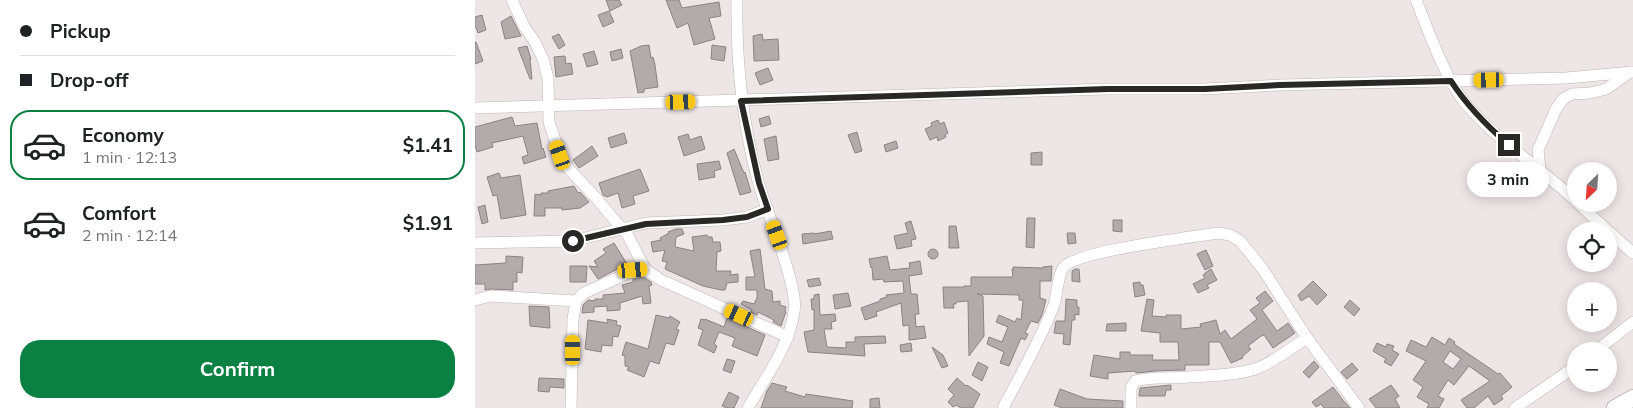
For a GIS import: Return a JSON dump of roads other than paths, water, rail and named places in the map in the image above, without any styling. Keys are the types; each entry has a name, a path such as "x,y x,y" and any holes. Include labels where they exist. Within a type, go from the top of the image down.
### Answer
{"highway":[{"path":"1615,408 1633,398"}],"street":[{"path":"512,0 543,59 548,78 549,122 560,155 569,169 623,229 645,269 661,280 787,337"},
{"path":"737,0 736,41 741,101 759,183 782,248 793,288 794,311 787,337 748,408"},
{"path":"1416,0 1451,81 1465,102 1486,125 1521,156 1555,180 1567,192"},
{"path":"475,108 1108,89 1205,89 1280,85 1566,78 1632,71"},
{"path":"1539,169 1538,150 1556,109 1563,99 1572,94 1590,93 1606,89 1632,71"},
{"path":"1521,156 1538,150"},
{"path":"475,243 573,241 646,224 739,218 768,209"},
{"path":"1587,212 1598,222"},
{"path":"1003,408 1054,305 1062,268 1069,262 1095,254 1141,245 1219,233 1230,235 1239,241 1262,268 1307,338 1359,408"},
{"path":"1617,240 1633,253"},
{"path":"571,408 573,319 576,301 585,293 633,270 645,269"},
{"path":"475,300 491,296 576,301"},
{"path":"1607,342 1633,322"},
{"path":"1131,408 1131,388 1135,381 1145,378 1188,378 1257,368 1280,356 1307,338"},
{"path":"1515,408 1567,372"}]}
